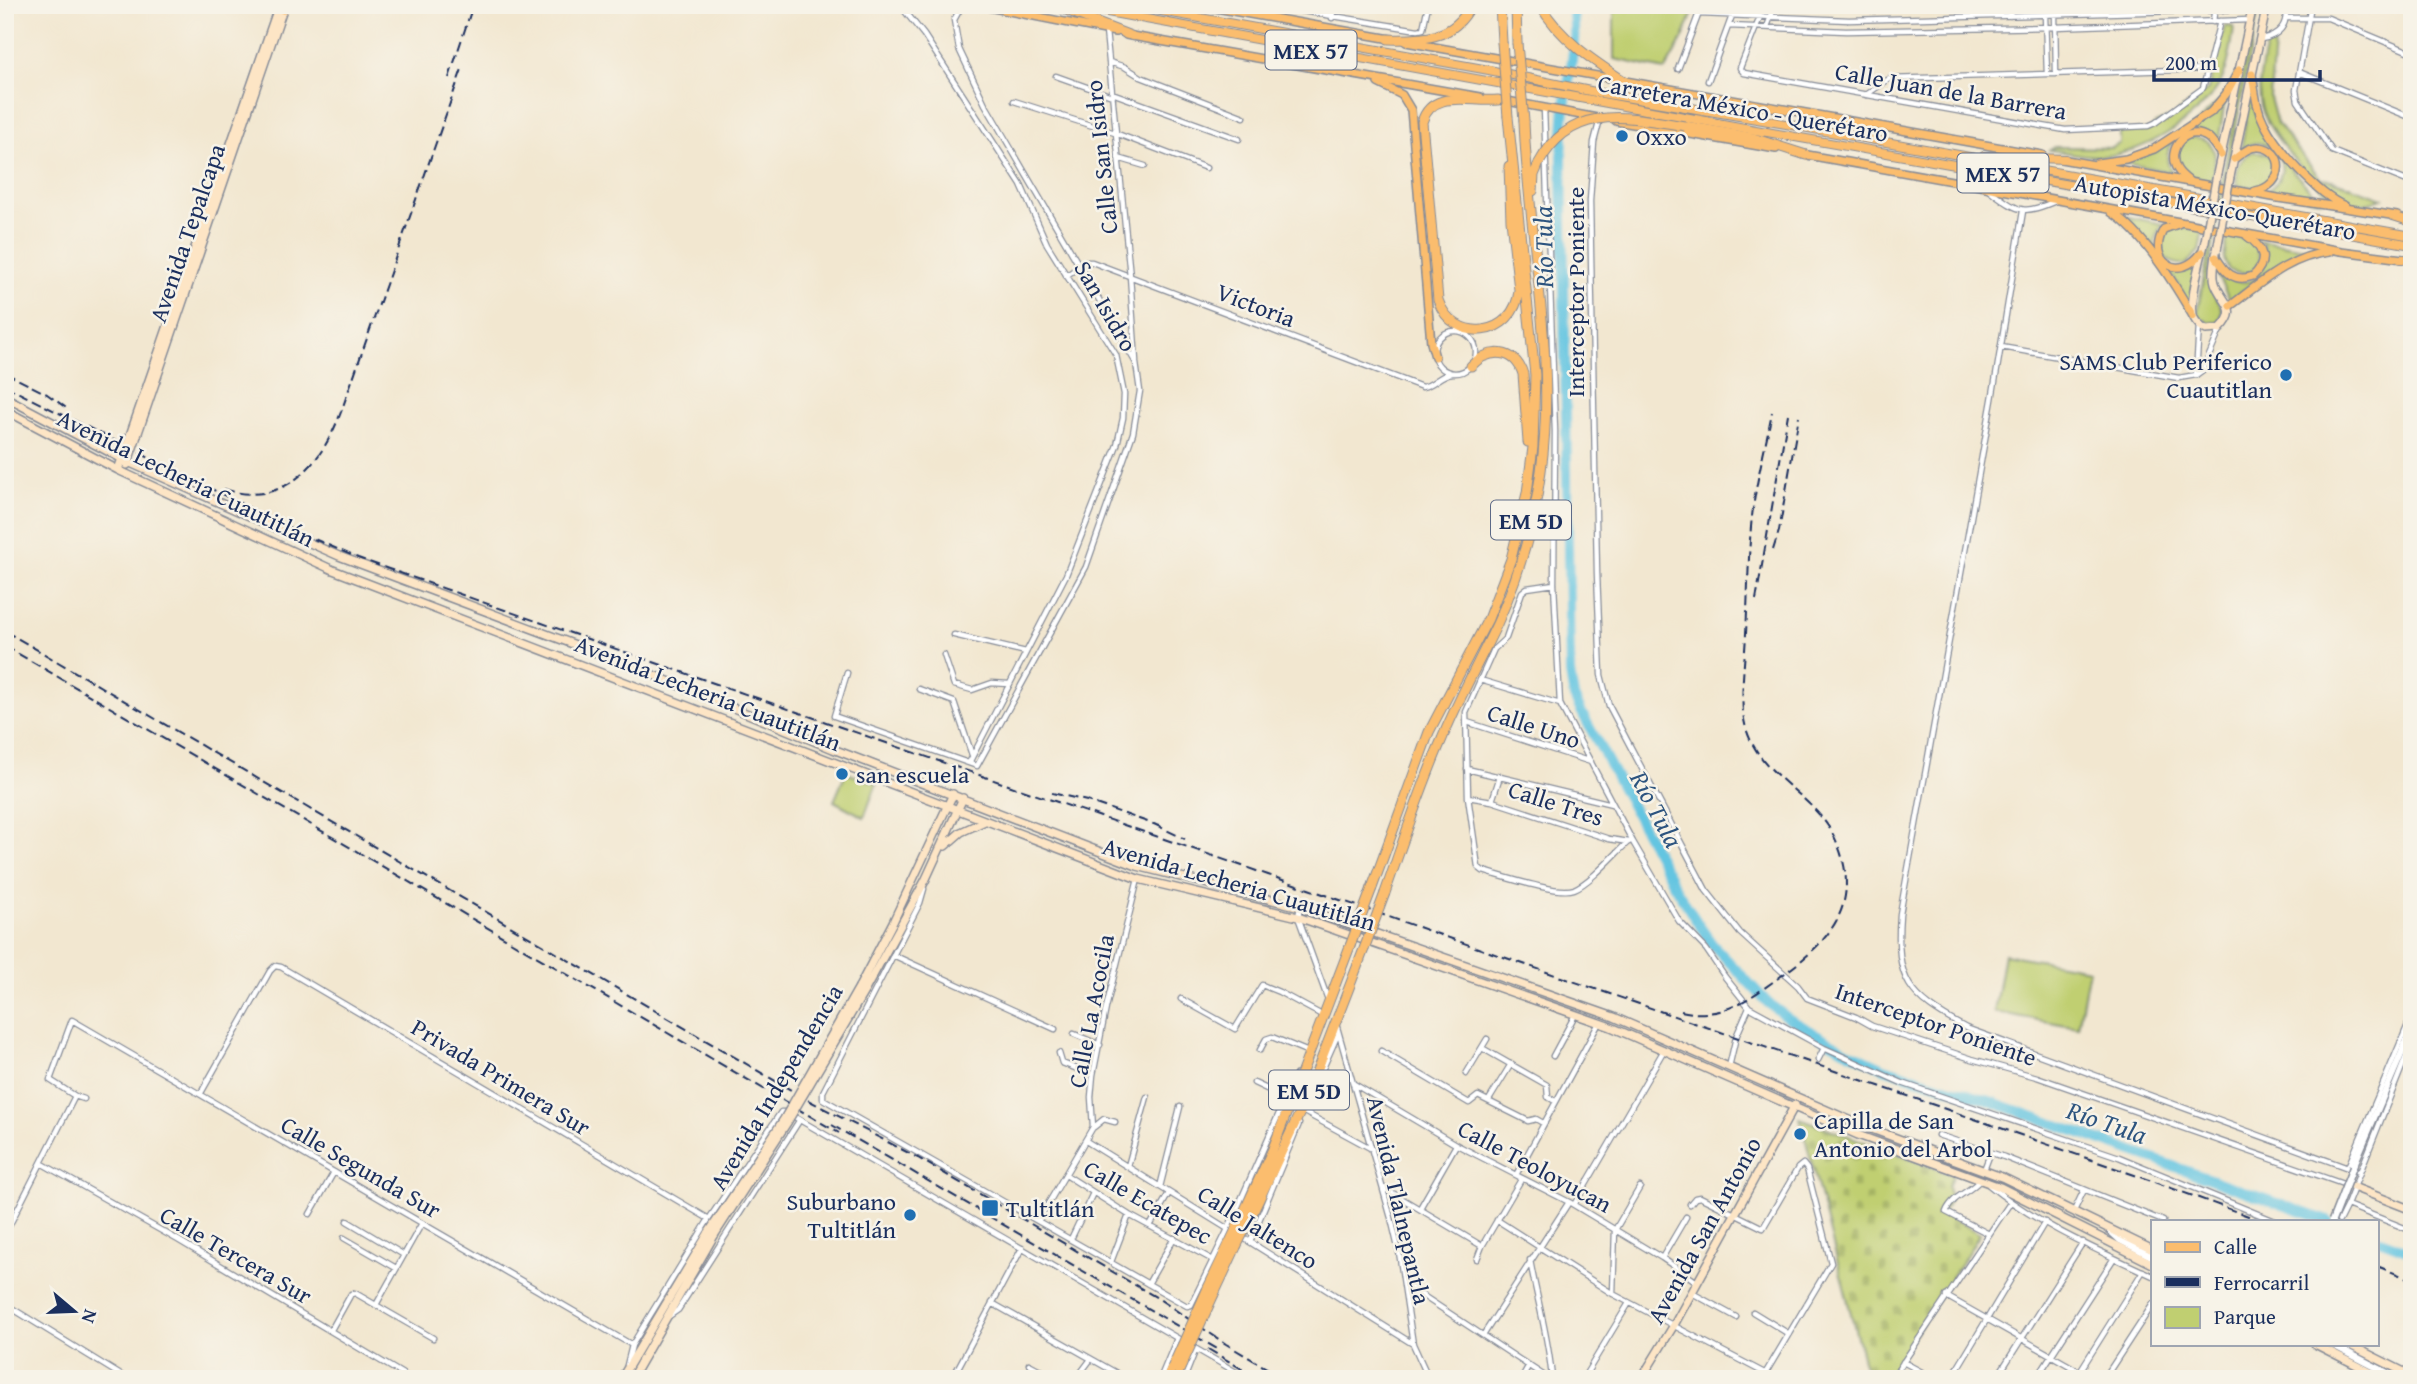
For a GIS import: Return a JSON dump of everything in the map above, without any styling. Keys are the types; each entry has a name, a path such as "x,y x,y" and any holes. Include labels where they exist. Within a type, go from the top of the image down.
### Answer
{"highway":[{"path":"1052,5 1132,36"},
{"name":"Carretera México - Querétaro","path":"1069,5 1595,96 2412,245"},
{"name":"Carretera México - Querétaro","path":"1128,5 1489,70 1553,89"},
{"path":"1388,38 1421,39 1440,35 1458,24 1471,5"},
{"name":"EM 5D","path":"1242,1226 1429,732 1488,619 1511,559 1523,513 1534,447 1535,375 1510,147 1500,5"},
{"name":"EM 5D","path":"1167,1379 1178,1374 1210,1292 1304,1104 1442,738 1498,621 1521,560 1541,472 1545,427 1544,341 1530,214 1516,5"},
{"path":"1541,5 1566,38 1600,72 1624,80"},
{"name":"Carretera México - Querétaro","path":"1595,96 1763,120 2412,236"},
{"path":"1498,100 1441,100 1427,109 1422,122 1437,294 1443,311 1464,333 1494,327 1506,320 1519,295 1508,179 1510,147"},
{"path":"1530,214 1534,176 1539,163 1558,138 1589,120 1620,116 1685,125 1753,138 1806,155"},
{"path":"1943,153 2065,159"},
{"path":"2393,216 2412,221"},
{"path":"2400,259 2412,260"},
{"path":"1455,323 1479,331"},
{"path":"1471,366 1485,355 1500,353 1514,358 1522,371 1528,431 1527,468 1521,502 1523,513"}],"main road":[{"name":"Autopista México-Querétaro","path":"978,5 1132,36 2061,199 2192,225 2400,259"},
{"path":"1200,5 1231,8 1269,18 1557,68 1600,72"},
{"path":"2108,210 2129,225 2175,284 2199,325 2206,330 2220,329 2228,319 2230,306 2216,286 2216,253 2267,5"},
{"name":"Avenida Tepalcapa","path":"121,471 283,6"},
{"path":"2193,316 2202,252 2252,7"},
{"path":"2090,164 2126,159 2154,149 2211,111 2226,94 2239,69"},
{"path":"2252,74 2259,110 2270,134 2314,187 2328,198 2362,211"},
{"path":"1357,75 1397,91 1407,100 1411,110 1432,343 1436,359"},
{"name":"Autopista México-Querétaro","path":"1624,80 2248,193 2393,216"},
{"path":"2189,182 2175,168 2173,156 2180,140 2190,135 2202,135 2208,138 2221,155"},
{"path":"2234,159 2250,148 2260,147 2269,150 2276,157 2279,168 2274,182 2266,189 2248,193"},
{"path":"2192,225 2173,225 2164,229 2158,243 2161,257 2173,267 2186,267 2194,264 2202,252"},
{"path":"2216,253 2229,275 2239,279 2253,276 2261,265 2262,250 2258,243 2244,234"},
{"path":"2230,306 2287,264 2301,257 2341,251"},
{"name":"Avenida Lecheria Cuautitlán","path":"5,397 126,461 339,556 634,667 749,712 833,749 1137,866 1300,907 1614,1017 1861,1125 2004,1178 2151,1249"},
{"name":"Avenida Lecheria Cuautitlán","path":"5,411 121,471 333,570 1138,879 1298,917 1599,1022 1858,1135 2000,1187 2151,1263"},
{"path":"947,806 953,794"},
{"path":"958,810 963,798"},
{"name":"Avenida Independencia","path":"862,988 947,806"},
{"name":"Avenida Independencia","path":"628,1377 925,881 958,810"},
{"path":"939,851 961,832 985,821"},
{"name":"Avenida San Antonio","path":"1643,1375 1674,1325 1798,1098"},
{"path":"2353,1188 2412,1210"},
{"name":"Avenida Independencia","path":"628,1377 665,1320 712,1233"},
{"path":"2319,1346 2384,1379"},
{"path":"2352,1346 2412,1376"}],"street":[{"name":"San Isidro","path":"900,5 923,35 1021,185 1047,244 1116,355 1124,394 1123,418 1107,474 1066,575 969,763 977,765 1086,567 1133,433 1140,390 1136,363 985,104 959,49 954,20 960,9 966,5"},
{"path":"1332,18 1334,5"},
{"path":"1269,18 1268,6 1298,8 1332,18 1423,29 1428,5"},
{"path":"1678,69 1702,5"},
{"path":"1708,81 1737,5"},
{"path":"1767,28 1775,5"},
{"path":"2010,5 2010,16"},
{"path":"2100,5 2100,14"},
{"path":"2261,39 2280,31 2286,18 2285,6 2348,5"},
{"path":"2311,6 2296,90 2298,101 2332,151 2412,183"},
{"path":"1699,14 1849,20 2045,16 2252,7"},
{"path":"2213,22 2215,8"},
{"path":"2134,13 2135,24"},
{"path":"2055,15 2056,74"},
{"path":"2045,16 2047,74"},
{"path":"1756,27 1760,17"},
{"path":"2286,18 2328,18 2412,52"},
{"path":"1905,19 1905,30"},
{"path":"1916,19 1916,30"},
{"path":"1729,26 1846,31 2045,28 2249,20"},
{"name":"Calle Juan de la Barrera","path":"1756,27 1741,71 2065,130 2155,123 2205,84 2220,21"},
{"name":"Calle San Isidro","path":"1107,31 1136,363"},
{"path":"1109,62 1244,117"},
{"path":"1866,95 1889,79 2208,69"},
{"path":"2299,72 2412,118"},
{"path":"1055,76 1239,139"},
{"path":"1014,100 1115,133 1206,168"},
{"path":"1546,108 1555,431 1554,584 1560,704 1630,842 1679,921 1706,949 1749,1007 1824,1048 1902,1083 2119,1157 2273,1220"},
{"name":"Interceptor Poniente","path":"1601,118 1594,142 1590,201 1596,560 1601,675 1609,706 1706,890 1750,944 1798,986 1807,998 1872,1026 1972,1059 2038,1077 2353,1188"},
{"path":"1118,158 1145,166"},
{"path":"1984,186 2014,208 2023,211 2035,210 2061,199"},
{"path":"2023,211 1900,914 1899,958 1903,974 1908,985 1934,1009 1966,1028 2359,1172"},
{"name":"Victoria","path":"1080,266 1085,262 1092,262 1422,387 1429,386 1442,375 1453,373"},
{"path":"1066,276 1080,266"},
{"path":"2196,375 2199,325"},
{"path":"2001,346 2179,379 2196,375 2203,370 2220,329"},
{"path":"1435,380 1435,349 1440,338 1450,331 1464,333 1472,339 1476,350 1471,366 1465,371 1453,373 1441,368 1436,359"},
{"path":"1554,584 1527,588 1522,592 1506,638 1494,649 1466,712 1468,797 1478,867 1483,871 1568,891 1581,885 1630,842"},
{"path":"954,635 1026,652"},
{"path":"944,655 954,685 972,690 992,683 1009,684"},
{"path":"847,673 834,716 969,763"},
{"path":"1480,680 1560,704"},
{"path":"919,689 954,702 972,756"},
{"name":"Calle Uno","path":"1466,722 1591,762"},
{"path":"1467,769 1612,805"},
{"path":"1492,801 1500,776"},
{"name":"Calle Tres","path":"1468,797 1492,801 1574,829 1630,842"},
{"name":"Calle La Acocila","path":"1038,1221 1093,1127 1093,1075 1106,1008 1138,879"},
{"path":"925,881 920,903 821,1096 1189,1307 1228,1229 1307,1051 1327,997 1298,917 1300,907"},
{"path":"893,955 1055,1029"},
{"name":"Privada Primera Sur","path":"201,1093 275,966 293,974 709,1219"},
{"path":"1181,999 1235,1029 1262,985 1320,1014"},
{"path":"1728,1068 1736,1037 1749,1007"},
{"path":"1553,1056 1575,1014"},
{"path":"2332,1220 2350,1167 2412,1015"},
{"name":"Calle Segunda Sur","path":"75,1096 52,1083 50,1077 72,1020 632,1345"},
{"path":"1516,1175 1599,1022"},
{"path":"2350,1167 2412,1029"},
{"name":"Avenida Tlalnepantla","path":"1304,1112 1338,1030 1383,1187 1404,1284 1413,1344 1429,1379"},
{"path":"1074,1034 1100,1045"},
{"path":"1260,1050 1269,1037 1307,1051"},
{"path":"1466,1074 1487,1039"},
{"path":"2340,1220 2412,1042"},
{"path":"1482,1048 1547,1085 1548,1097 1555,1101"},
{"path":"1818,1059 1824,1048"},
{"path":"1484,1334 1530,1260 1571,1204 1664,1050"},
{"path":"1381,1051 1469,1102 1476,1096 1528,1121 1536,1119 1544,1123"},
{"path":"1059,1053 1062,1063 1093,1075"},
{"path":"1489,1100 1511,1064"},
{"path":"1254,1083 1286,1098"},
{"name":"Calle Teoloyucan","path":"1354,1084 1457,1145 1571,1204 1697,1282"},
{"path":"5,1234 75,1096 84,1099"},
{"path":"1128,1166 1147,1097"},
{"path":"1160,1188 1180,1107"},
{"path":"628,1377 632,1345 709,1219 778,1115 786,1112 1248,1379"},
{"path":"1250,1242 1304,1112 1373,1150"},
{"path":"1093,1127 1104,1119 1115,1122"},
{"path":"665,1320 678,1310 799,1121"},
{"path":"1938,1135 2004,1157 2160,1220"},
{"name":"Calle Jaltenco","path":"1086,1142 1413,1344"},
{"path":"1420,1208 1457,1145"},
{"path":"1984,1170 1990,1154"},
{"name":"Calle Tercera Sur","path":"41,1163 411,1379"},
{"path":"1690,1204 1700,1197 1765,1227 1798,1168 1803,1164 1807,1169 1831,1262 1762,1379"},
{"path":"310,1214 334,1172"},
{"name":"Calle Ecatepec","path":"1066,1175 1129,1215 1213,1260"},
{"path":"1477,1259 1522,1178"},
{"path":"1989,1234 1946,1212 1952,1200 1981,1180 2010,1203 2151,1275"},
{"path":"1383,1187 1482,1246"},
{"path":"1613,1294 1615,1230 1640,1187"},
{"path":"2074,1211 2084,1190"},
{"path":"1071,1238 1093,1193"},
{"path":"1150,1226 1169,1194"},
{"path":"1892,1379 2010,1203"},
{"path":"2347,1205 2412,1230"},
{"path":"1111,1262 1129,1215"},
{"path":"1662,1258 1686,1217"},
{"path":"1497,1220 1613,1294 1776,1379"},
{"path":"347,1221 404,1255"},
{"path":"1951,1379 2045,1222"},
{"path":"376,1305 422,1223"},
{"path":"2106,1227 2119,1240 2151,1256"},
{"path":"344,1238 396,1268"},
{"path":"1148,1284 1174,1238"},
{"path":"1996,1379 2083,1242"},
{"path":"952,1379 1022,1248"},
{"path":"2036,1379 2114,1258"},
{"path":"1530,1260 1550,1348 1551,1379"},
{"path":"2075,1379 2143,1271"},
{"path":"1404,1284 1551,1379"},
{"path":"1691,1292 1736,1317"},
{"path":"331,1330 353,1293 433,1338"},
{"path":"1946,1296 2094,1379"},
{"path":"992,1303 1127,1379"},
{"path":"1583,1379 1629,1303"},
{"path":"5,1304 127,1379"},
{"path":"2104,1379 2151,1307"},
{"path":"1752,1312 1789,1334"},
{"path":"1160,1379 1177,1338"},
{"path":"2335,1346 2399,1379"},
{"path":"1178,1374 1196,1349"},
{"path":"1076,1379 1091,1359"},
{"path":"1903,1362 1935,1379"},
{"path":"1029,1364 1057,1379"},
{"path":"1521,1379 1529,1365"},
{"path":"1643,1375 1658,1379"}],"green space":[{"path":"1614,5 1696,5 1683,38 1665,70 1614,59"},
{"path":"2255,5 2259,5 2208,274 2222,313 2219,321 2209,323 2198,315 2198,308"},
{"path":"2225,26 2234,27 2224,75 2205,103 2174,129 2156,140 2120,154 2097,156 2050,150 2055,147 2112,148 2120,143 2120,132 2149,130 2155,124 2169,119 2208,90"},
{"path":"2274,43 2270,98 2277,124 2321,179 2332,180 2383,198 2352,204 2332,197 2311,178 2279,140 2262,110 2259,92 2266,45"},
{"path":"2251,91 2257,118 2268,139 2320,200 2266,191 2276,183 2281,173 2281,163 2270,147 2261,143 2251,144 2241,150"},
{"path":"2226,94 2218,144 2209,135 2189,131 2173,142 2168,151 2172,172 2124,163 2156,151 2196,124"},
{"path":"2190,137 2207,141 2214,151 2211,181 2180,173 2176,157 2181,143"},
{"path":"2252,152 2265,153 2272,159 2274,168 2272,181 2258,188 2237,185 2239,166 2244,157"},
{"path":"2123,216 2164,224 2155,243 2159,254 2173,270 2188,270 2196,266 2190,307 2175,280"},
{"path":"2175,226 2203,230 2199,251 2185,265 2171,262 2163,256 2161,246 2164,232"},
{"path":"2228,234 2245,239 2256,249 2260,260 2251,271 2239,273 2229,270 2224,259"},
{"path":"2257,240 2316,250 2282,262 2232,299 2229,298 2218,277 2219,267 2235,281 2252,280 2263,267 2265,257 2264,245"},
{"path":"846,773 877,783 864,817 834,801"},
{"path":"2004,954 2089,969 2078,1027 1994,1012"},
{"path":"1800,1118 1953,1175 1948,1186 1950,1198 1943,1213 1980,1234 1886,1379 1868,1379"}],"waterway":[{"name":"Río Tula","path":"1571,5 1574,44 1564,114 1562,158 1570,673 1574,697 1672,882 1713,945 1768,1003 1788,1018 1843,1049 1884,1068 1981,1098 2325,1220"},
{"name":"Río Tula","path":"2378,1239 2412,1252"}],"railway":[{"path":"449,78 473,5"},
{"path":"224,489 246,494 265,493 283,487 312,464 333,431 462,69"},
{"path":"5,373 47,394 69,410"},
{"path":"5,386 298,532 358,558 2259,1220"},
{"path":"1681,1011 1709,1013 1732,1007 1755,995 1795,966 1825,938 1836,922 1846,887 1844,866 1837,843 1827,825 1757,752 1748,734 1743,712 1752,512 1772,412"},
{"path":"1756,600 1788,414"},
{"path":"1773,550 1779,531 1799,416"},
{"path":"5,631 808,1100 918,1158 1159,1299 1285,1379"},
{"path":"5,646 839,1133"},
{"path":"1052,793 1087,801 1162,827"},
{"path":"1154,824 1185,839"},
{"path":"832,1125 1219,1350"},
{"path":"2378,1266 2412,1280"},
{"path":"1208,1349 1259,1379"}],"place":[{"name":"Oxxo","path":"1622,136"},
{"name":"SAMS Club Periferico Cuautitlan","path":"2286,375"},
{"name":"san escuela","path":"842,774"},
{"name":"Capilla de San Antonio del Arbol","path":"1800,1134"},
{"name":"Tultitlán","path":"990,1208"},
{"name":"Suburbano Tultitlán","path":"910,1215"}]}
